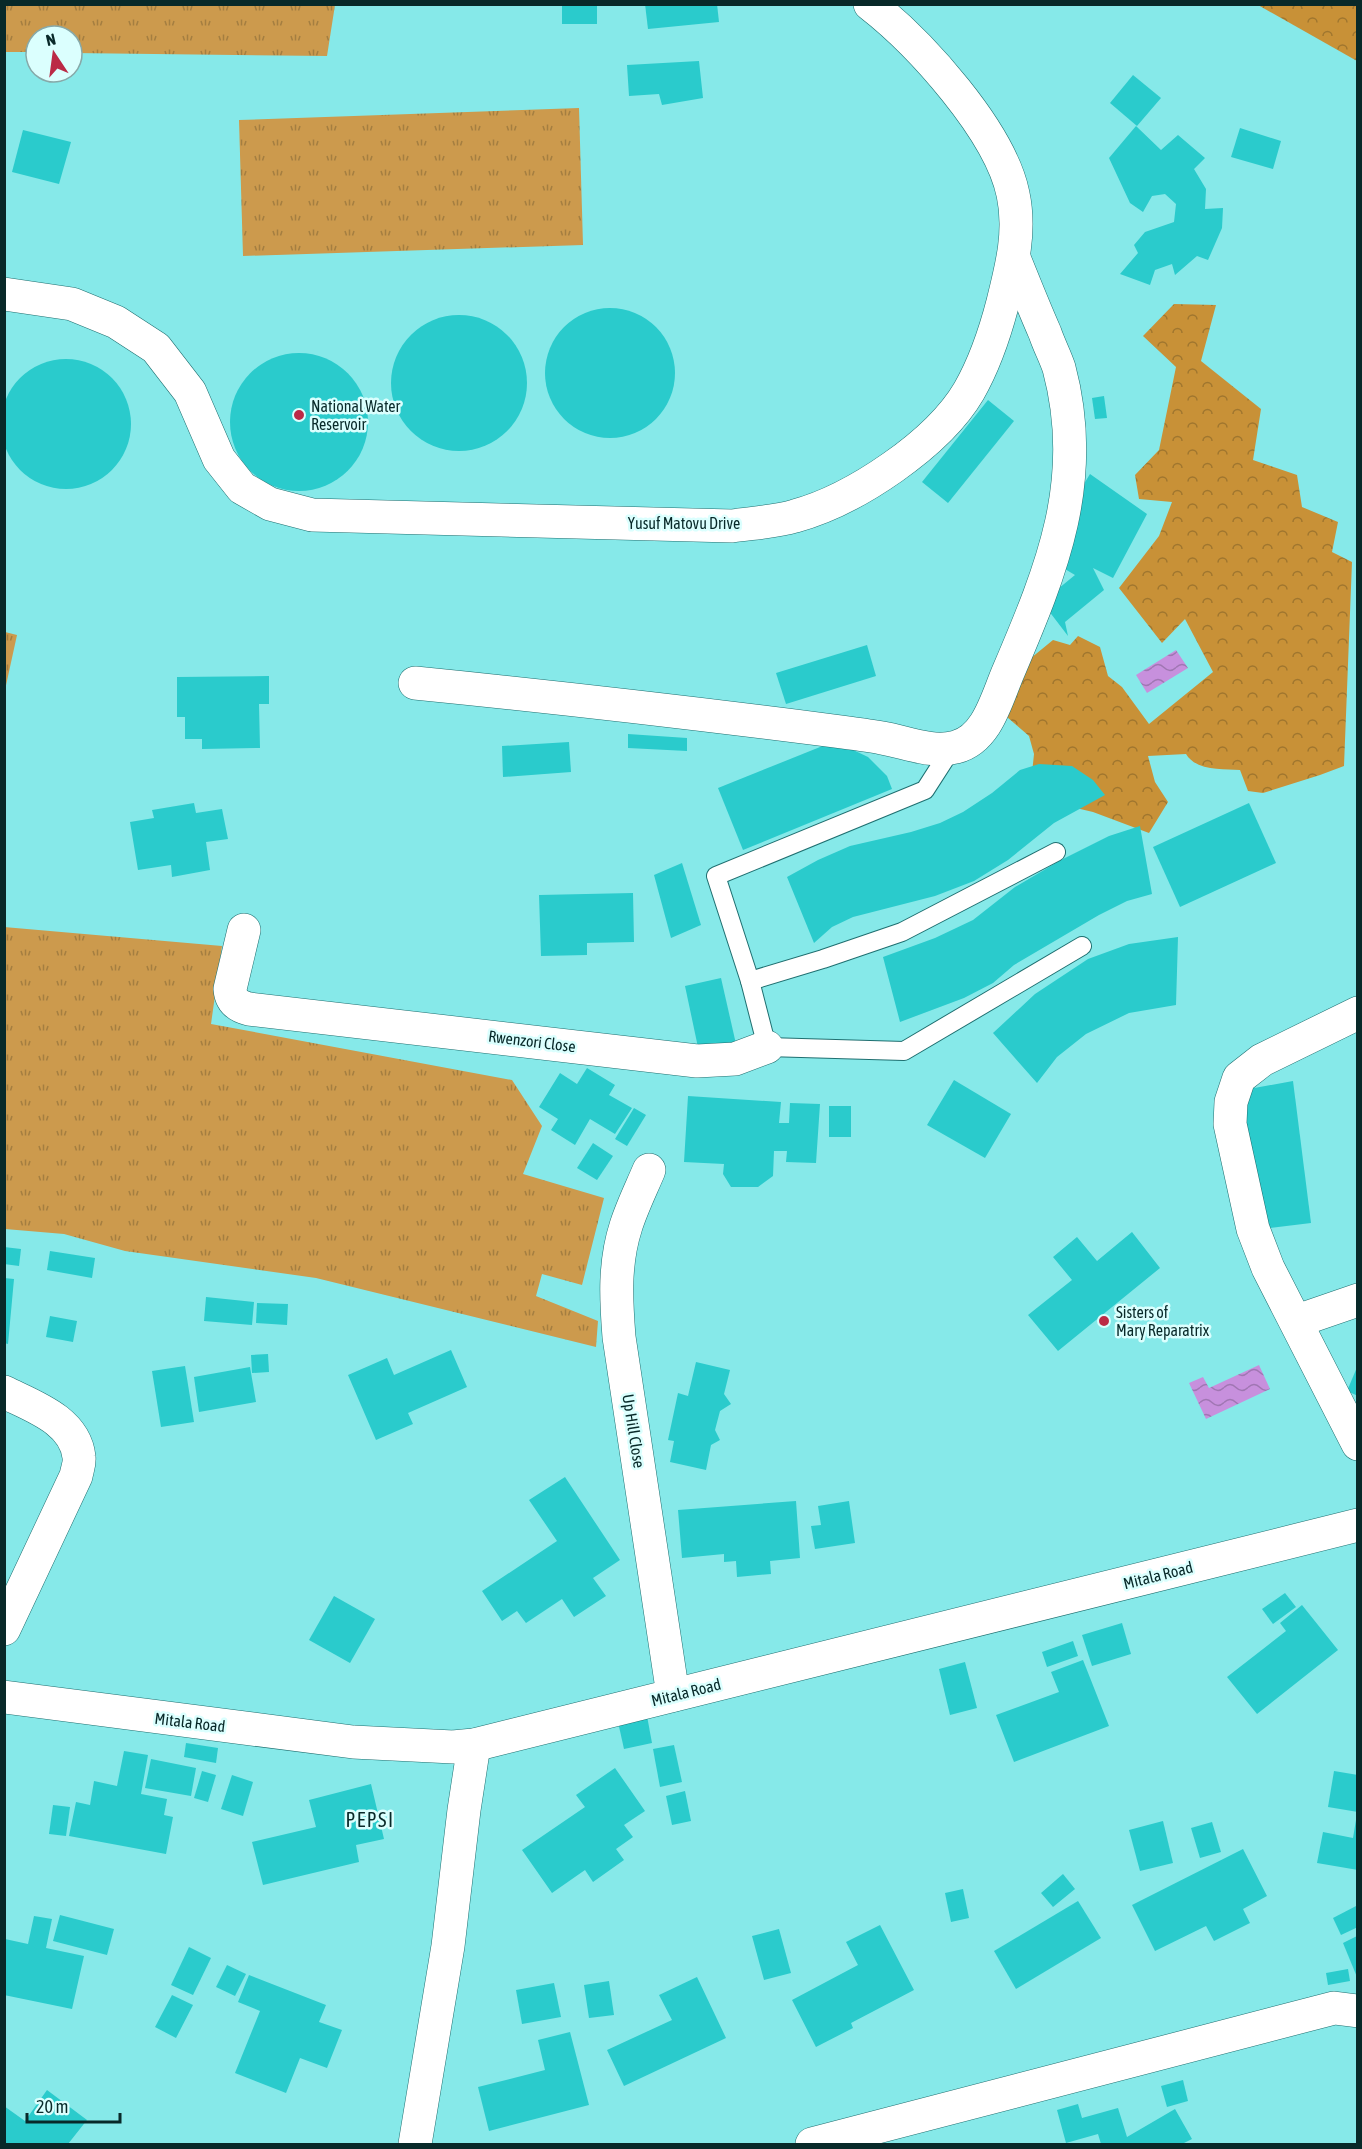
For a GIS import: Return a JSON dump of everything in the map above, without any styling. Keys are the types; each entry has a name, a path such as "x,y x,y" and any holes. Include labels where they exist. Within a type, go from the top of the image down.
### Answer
{"street":[{"name":"Yusuf Matovu Drive","path":"4,294 72,304 116,322 156,348 190,392 219,459 242,488 270,504 312,515 732,526 795,516 849,495 895,466 929,438 954,411 968,392 987,353 1014,258 1017,226 1013,193 1002,163 988,138 975,116 934,66 870,4"},
{"path":"415,683 686,712 884,738 931,748 952,748 968,744 979,734 990,716 1049,573 1067,493 1070,444 1068,416 1058,367 1014,258"},
{"name":"Rwenzori Close","path":"244,930 230,989 235,1003 249,1009 697,1060 735,1059 767,1047"},
{"path":"1358,1013 1262,1060 1239,1078 1231,1102 1230,1124 1253,1229 1268,1268 1358,1444"},
{"name":"Up Hill Close","path":"649,1170 626,1226 617,1264 616,1298 621,1348 673,1695"},
{"path":"1297,1322 1358,1300"},
{"path":"4,1392 53,1416 75,1444 80,1458 76,1476 4,1629"},
{"name":"Mitala Road","path":"4,1698 353,1742 453,1747 474,1745 1358,1525"},
{"path":"415,2145 448,1946 474,1745"},
{"path":"812,2145 1334,2008 1358,2011"}],"lane":[{"path":"767,1047 750,981 716,876 925,790 952,748"},
{"path":"750,981 902,932 1056,852"},
{"name":"Rwenzori Close","path":"767,1047 904,1051 1082,946"}],"green space":[{"path":"5,4 335,4 327,56 84,53 84,24 24,24 24,52 5,52"},
{"path":"1258,5 1357,5 1357,61"},
{"path":"579,108 583,245 243,256 239,120"},
{"path":"1174,304 1216,305 1201,361 1261,409 1253,460 1297,475 1302,507 1338,522 1332,552 1352,562 1344,766 1263,793 1248,791 1240,770 1218,769 1196,764 1186,754 1148,756 1155,782 1168,802 1149,833 1093,812 1042,800 1031,783 1034,754 1029,736 1007,717 1031,658 1053,640 1070,645 1078,636 1100,647 1108,676 1122,687 1149,724 1213,672 1185,619 1162,643 1119,588 1159,536 1172,502 1139,499 1135,475 1159,450 1176,367 1143,336"},
{"path":"4,632 17,635 5,690"},
{"path":"4,927 222,946 211,1024 512,1080 542,1126 523,1174 604,1198 582,1285 542,1274 536,1296 598,1321 596,1347 316,1278 125,1251 64,1234 5,1229"}],"water":[{"path":"1176,650 1188,668 1147,693 1136,675"},
{"path":"1259,1365 1270,1389 1206,1419 1189,1383 1203,1377 1209,1388"}],"building":[{"path":"562,4 597,4 597,24 562,24"},
{"path":"645,4 717,4 719,22 648,29"},
{"path":"699,61 703,98 662,105 659,94 629,96 627,65"},
{"path":"1133,75 1161,98 1137,126 1110,103"},
{"path":"1136,126 1161,150 1178,135 1205,158 1194,169 1206,189 1205,209 1223,208 1222,228 1208,260 1197,256 1175,275 1172,264 1155,270 1150,285 1120,274 1138,253 1134,245 1145,232 1174,222 1176,204 1165,194 1152,196 1143,212 1130,203 1109,158"},
{"path":"1240,128 1281,141 1273,169 1231,157"},
{"path":"23,130 71,142 59,184 12,172"},
{"path":"610,308 635,313 656,327 670,348 675,373 670,398 656,419 635,433 610,438 585,433 564,419 550,398 545,373 550,348 564,327 585,313"},
{"name":"National Water Reservoir","path":"459,315 485,320 497,326 507,335 516,345 522,357 527,383 522,409 516,421 507,431 497,440 485,446 459,451 433,446 421,440 411,431 402,421 396,409 391,383 396,357 402,345 411,335 421,326 433,320"},
{"name":"National Water Reservoir","path":"299,353 325,358 348,373 363,396 368,422 363,448 348,471 325,486 299,491 273,486 250,471 235,448 230,422 235,396 250,373 273,358"},
{"path":"66,359 91,364 112,378 126,399 131,424 126,449 112,470 91,484 66,489 41,484 20,470 6,449 1,424 6,399 20,378 41,364"},
{"path":"1104,396 1107,418 1095,419 1092,398"},
{"path":"988,400 1014,421 948,503 922,482"},
{"path":"1090,474 1147,514 1113,578 1093,568 1104,590 1065,622 1068,636 1042,602 1075,575 1053,562 1080,514 1071,505"},
{"path":"867,645 876,676 786,704 776,673"},
{"path":"269,676 269,704 259,704 260,748 202,749 202,739 185,739 185,717 177,717 177,677"},
{"path":"628,734 687,738 687,751 628,748"},
{"path":"569,742 571,772 503,777 502,746"},
{"path":"825,745 847,747 868,757 887,776 892,789 743,850 718,788"},
{"path":"1039,764 1072,766 1093,780 1105,795 1054,823 1008,860 974,881 935,896 853,917 832,927 814,943 787,877 850,846 940,823 963,812 992,793 1020,770"},
{"path":"194,803 196,813 222,809 228,839 206,842 210,870 172,877 171,865 138,870 130,822 154,818 152,810"},
{"path":"1249,803 1276,863 1180,907 1153,847"},
{"path":"1140,826 1152,894 1127,901 1099,915 1014,965 993,983 964,998 900,1022 883,957 935,938 973,920 1015,887 1061,860 1109,836"},
{"path":"682,863 701,925 671,938 654,875"},
{"path":"633,893 634,942 587,943 587,955 541,956 539,895"},
{"path":"1178,937 1176,1005 1129,1013 1086,1034 1057,1057 1037,1083 993,1033 1035,994 1088,959 1129,944"},
{"path":"721,978 736,1044 699,1052 685,986"},
{"path":"587,1068 615,1085 609,1095 632,1108 615,1134 590,1119 575,1145 551,1130 558,1119 539,1107 560,1073 577,1084"},
{"path":"954,1080 1011,1114 985,1158 927,1125"},
{"path":"1293,1081 1311,1223 1254,1230 1238,1091"},
{"path":"688,1096 781,1102 779,1123 789,1123 790,1103 820,1104 816,1163 786,1162 787,1151 774,1151 773,1176 758,1187 731,1187 723,1174 724,1164 684,1162"},
{"path":"829,1106 851,1106 851,1137 829,1137"},
{"path":"634,1108 646,1115 627,1146 615,1139"},
{"path":"593,1143 613,1156 597,1180 577,1168"},
{"path":"1132,1232 1160,1268 1058,1351 1028,1315 1072,1280 1053,1257 1077,1237 1097,1261"},
{"path":"4,1247 21,1249 19,1266 4,1264"},
{"path":"50,1251 95,1258 92,1278 47,1270"},
{"path":"4,1278 14,1279 8,1344 4,1343"},
{"path":"206,1297 254,1302 252,1325 204,1321"},
{"path":"257,1303 288,1304 287,1325 256,1323"},
{"path":"50,1316 77,1321 73,1342 46,1337"},
{"path":"451,1350 467,1387 408,1413 413,1424 376,1440 348,1375 387,1358 394,1375"},
{"path":"268,1354 269,1372 252,1373 251,1355"},
{"path":"696,1362 730,1370 724,1394 731,1404 720,1411 715,1430 720,1440 711,1445 706,1470 670,1462 674,1441 668,1440 678,1393 688,1396"},
{"path":"1358,1365 1358,1396 1347,1391"},
{"path":"185,1366 194,1422 161,1427 152,1371"},
{"path":"250,1367 256,1402 199,1412 194,1377"},
{"path":"565,1477 620,1560 593,1578 606,1596 574,1617 562,1599 526,1623 517,1611 502,1621 482,1591 557,1541 529,1500"},
{"path":"796,1501 800,1558 770,1561 771,1574 737,1577 736,1561 724,1562 724,1554 682,1558 678,1510"},
{"path":"849,1501 855,1543 815,1549 811,1526 821,1525 818,1506"},
{"path":"1285,1593 1296,1607 1273,1624 1262,1609"},
{"path":"334,1596 375,1619 350,1663 309,1640"},
{"path":"1302,1605 1338,1650 1257,1714 1227,1677 1286,1631 1280,1623"},
{"path":"1122,1623 1131,1654 1092,1666 1082,1635"},
{"path":"1073,1641 1078,1656 1047,1667 1042,1652"},
{"path":"1083,1660 1109,1726 1014,1762 996,1715 1059,1692 1051,1672"},
{"path":"965,1662 977,1708 950,1715 939,1669"},
{"path":"647,1716 652,1743 624,1749 618,1722"},
{"path":"186,1743 218,1748 216,1763 184,1757"},
{"path":"674,1745 682,1782 660,1787 653,1749"},
{"path":"124,1751 148,1755 141,1794 167,1799 164,1815 173,1817 166,1854 69,1836 76,1802 90,1805 94,1781 117,1786"},
{"path":"151,1759 196,1768 191,1796 145,1788"},
{"path":"615,1768 645,1811 624,1825 633,1837 616,1849 624,1860 593,1882 585,1870 552,1893 522,1850 585,1807 576,1795"},
{"path":"202,1771 216,1775 208,1802 194,1798"},
{"path":"1334,1771 1358,1775 1358,1812 1328,1807"},
{"path":"232,1775 253,1782 243,1816 221,1809"},
{"path":"371,1784 384,1839 356,1845 359,1862 263,1885 252,1842 316,1827 309,1800"},
{"path":"685,1791 691,1821 672,1825 666,1796"},
{"path":"53,1805 70,1807 66,1836 49,1834"},
{"path":"1356,1820 1358,1870 1317,1863 1323,1832 1353,1838"},
{"path":"1163,1821 1173,1863 1140,1871 1129,1830"},
{"path":"1212,1822 1221,1852 1200,1858 1191,1828"},
{"path":"1243,1849 1267,1896 1243,1909 1250,1923 1214,1941 1206,1926 1155,1951 1132,1905"},
{"path":"1063,1874 1075,1889 1053,1907 1041,1893"},
{"path":"963,1889 969,1918 951,1922 945,1893"},
{"path":"1078,1901 1101,1938 1016,1989 994,1951"},
{"path":"1358,1905 1358,1927 1341,1935 1333,1918"},
{"path":"60,1915 114,1929 107,1955 53,1941"},
{"path":"34,1916 52,1919 46,1948 84,1956 72,2009 4,1995 5,1939 28,1944"},
{"path":"880,1925 914,1990 851,2023 853,2028 816,2047 792,2000 858,1965 846,1942"},
{"path":"779,1929 791,1973 764,1980 752,1936"},
{"path":"1357,1936 1357,1977 1343,1943"},
{"path":"189,1947 211,1958 193,1995 171,1985"},
{"path":"227,1965 246,1974 235,1996 216,1987"},
{"path":"1348,1969 1350,1981 1328,1985 1326,1973"},
{"path":"249,1975 326,2005 319,2022 342,2030 327,2068 300,2058 286,2093 235,2073 260,2011 238,2002"},
{"path":"697,1977 726,2038 624,2086 607,2050 672,2020 659,1995"},
{"path":"609,1981 614,2015 589,2018 584,1985"},
{"path":"554,1983 561,2017 522,2024 516,1990"},
{"path":"172,1995 193,2005 176,2038 155,2027"},
{"path":"570,2032 589,2105 489,2131 478,2087 545,2070 538,2040"},
{"path":"1183,2080 1188,2101 1167,2107 1161,2086"},
{"path":"47,2090 87,2120 68,2144 4,2144 4,2106 25,2121"},
{"path":"1078,2104 1082,2118 1118,2108 1127,2137 1175,2109 1192,2139 1182,2144 1101,2144 1098,2134 1066,2143 1057,2110"}],"place":[{"name":"National Water Reservoir","path":"299,415"},
{"name":"Sisters of Mary Reparatrix","path":"1104,1321"}],"district":[{"name":"PEPSI","path":"370,1819"}]}
